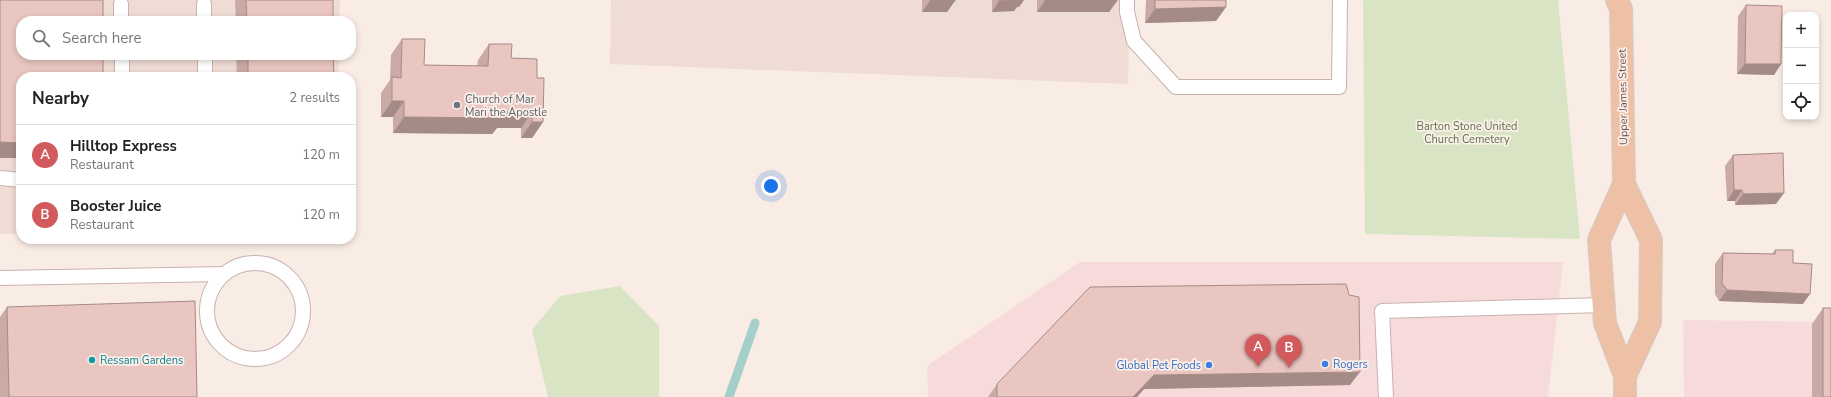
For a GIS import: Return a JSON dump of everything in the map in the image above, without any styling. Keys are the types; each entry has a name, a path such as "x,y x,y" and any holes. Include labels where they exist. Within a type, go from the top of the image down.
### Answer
{"main road":[{"name":"Upper James Street","path":"1621,3 1624,184 1651,240 1650,322 1625,376"},
{"name":"Upper James Street","path":"1624,184 1599,240 1605,323 1625,376 1625,397"}],"lane":[{"path":"1128,0 1127,12 1134,41 1176,87 1339,87 1340,0"},
{"path":"121,4 121,16"},
{"path":"204,4 204,16"},
{"path":"122,60 122,72"},
{"path":"205,60 205,72"},
{"path":"0,178 16,180"},
{"path":"0,278 224,274 236,266 251,263 267,264 281,270 293,281 300,294 303,310 301,325 294,340 282,351 267,358 251,359 235,355 221,346 212,334 207,318 207,302 213,287 224,274"},
{"path":"1386,397 1382,311 1604,305"}],"shaded area":[{"path":"0,0 340,0 339,16 16,16 16,60 339,60 338,72 16,72 16,234 0,234"},
{"path":"611,0 1130,0 1128,84 610,64"},
{"path":"1080,262 1563,262 1548,397 928,397 927,366"},
{"path":"1683,320 1831,322 1831,397 1684,397"}],"green space":[{"name":"Barton Stone United Church Cemetery","path":"1363,0 1558,0 1580,239 1365,234"},
{"path":"620,286 659,326 659,397 548,397 532,330 560,296"}],"building":[{"path":"0,0 103,0 103,16 16,16 16,60 103,60 103,72 16,72 16,143 0,142"},
{"path":"246,0 333,0 333,16 247,16"},
{"path":"955,0 955,1 930,1"},
{"path":"999,0 1021,0 999,1"},
{"path":"1117,0 1117,1 1045,1"},
{"path":"1155,0 1226,0 1226,7 1155,9"},
{"path":"1746,5 1782,6 1781,64 1745,64"},
{"name":"Church of Mar Mari the Apostle","path":"402,39 425,39 424,65 488,66 489,44 512,44 511,58 537,59 537,78 544,78 543,122 532,122 532,112 503,112 503,118 404,117 404,101 392,101 392,77 401,78"},
{"path":"248,60 333,60 334,72 248,72"},
{"path":"1783,153 1784,193 1743,194 1742,190 1734,190 1733,155"},
{"path":"1775,250 1793,250 1793,263 1812,264 1810,294 1727,290 1722,283 1723,253 1775,254"},
{"path":"1346,284 1349,295 1359,297 1360,372 1154,375 1133,397 997,397 997,384 1090,287"},
{"name":"Ressam Gardens","path":"195,301 197,397 9,397 7,307"},
{"path":"1823,308 1831,308 1831,397 1823,397"}],"waterway":[{"path":"729,397 755,323"}],"place":[{"name":"Church of Mar Mari the Apostle","path":"457,105"},
{"name":"Ressam Gardens","path":"92,360"},
{"name":"Rogers","path":"1325,364"},
{"name":"Global Pet Foods","path":"1209,365"},
{"name":"Hilltop Express","path":"1258,367"},
{"name":"Booster Juice","path":"1289,368"}]}
